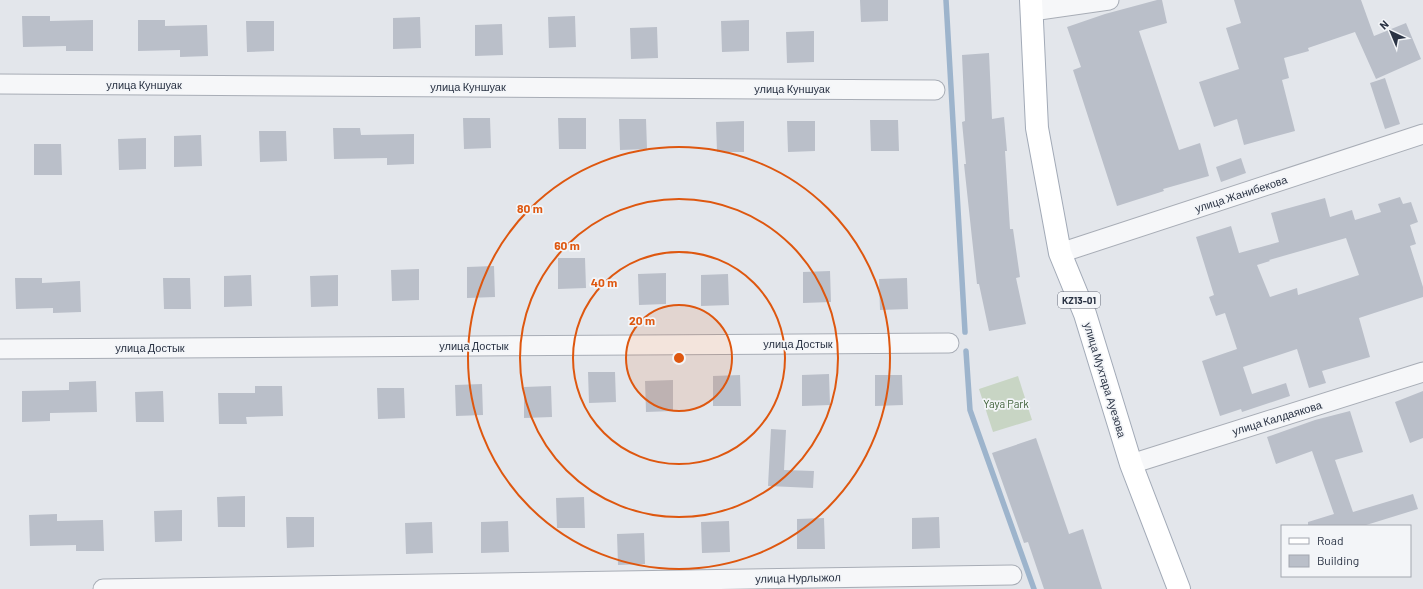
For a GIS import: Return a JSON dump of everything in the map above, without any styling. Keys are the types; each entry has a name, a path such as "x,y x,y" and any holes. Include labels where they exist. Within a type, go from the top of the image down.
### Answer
{"main road":[{"name":"улица Мухтара Ауезова","path":"1032,5 1037,128 1060,253 1085,314 1132,464 1179,589"}],"street":[{"path":"1032,5 1109,0"},
{"name":"улица Куншуак","path":"0,84 935,90"},
{"name":"улица Жанибекова","path":"1060,253 1423,134"},
{"name":"улица Достык","path":"0,349 949,343"},
{"name":"улица Калдаякова","path":"1132,464 1423,372"},
{"name":"улица Нурлыжол","path":"103,589 1012,575"}],"green space":[{"name":"Yaya Park","path":"1018,376 1032,420 993,432 979,389"}],"building":[{"path":"860,0 888,0 888,21 861,22"},
{"path":"1162,0 1167,23 1139,31 1179,150 1200,143 1209,176 1163,189 1164,191 1117,206 1073,70 1081,67 1067,27 1105,14"},
{"path":"1234,0 1361,0 1374,36 1406,23 1421,59 1376,79 1355,32 1308,48 1309,51 1284,58 1289,78 1282,80 1295,131 1244,145 1237,119 1214,127 1199,82 1239,69 1226,28 1241,23"},
{"path":"22,16 50,16 50,21 93,20 93,51 66,51 66,46 23,47"},
{"path":"575,16 576,47 549,48 548,17"},
{"path":"420,17 421,48 393,49 393,18"},
{"path":"138,20 165,20 165,26 207,25 208,56 180,57 180,50 138,51"},
{"path":"749,20 749,51 722,52 721,21"},
{"path":"246,21 274,21 274,51 247,52"},
{"path":"502,24 503,55 475,56 475,25"},
{"path":"657,27 658,58 631,59 630,28"},
{"path":"814,31 814,62 787,63 786,32"},
{"path":"989,53 992,119 1004,117 1010,229 1013,229 1020,277 1016,278 1026,324 989,331 979,284 977,284 964,164 966,164 962,122 965,121 962,55"},
{"path":"1385,78 1400,124 1385,129 1370,83"},
{"path":"463,118 490,118 491,148 464,149"},
{"path":"558,118 586,118 586,149 559,149"},
{"path":"619,119 646,119 647,149 620,150"},
{"path":"870,120 898,120 899,151 871,151"},
{"path":"744,121 744,152 717,152 716,122"},
{"path":"787,121 815,121 815,151 788,152"},
{"path":"333,128 360,128 361,135 414,134 414,164 387,165 387,158 334,159"},
{"path":"259,131 286,131 287,161 260,162"},
{"path":"201,135 202,166 174,167 174,136"},
{"path":"146,138 146,169 119,170 118,139"},
{"path":"34,144 61,144 62,175 34,175"},
{"path":"1241,158 1246,173 1221,182 1216,167"},
{"path":"1400,197 1403,204 1411,202 1418,222 1410,225 1416,244 1410,246 1423,287 1423,297 1359,318 1370,357 1322,371 1326,383 1309,388 1297,349 1243,367 1252,394 1286,383 1290,396 1242,412 1241,409 1220,416 1202,361 1237,349 1225,313 1216,316 1209,297 1214,295 1196,237 1231,226 1239,253 1279,242 1271,213 1325,198 1330,217 1352,210 1355,220 1381,212 1378,204","holes":["1346,238 1359,275 1298,295 1297,288 1270,297 1257,265 1270,261 1269,260"]},
{"path":"558,258 585,258 586,288 558,289"},
{"path":"494,266 495,297 467,298 467,267"},
{"path":"419,269 419,300 392,301 391,270"},
{"path":"830,271 831,302 803,303 803,272"},
{"path":"666,273 666,304 639,305 638,274"},
{"path":"728,274 729,305 701,306 701,275"},
{"path":"251,275 252,306 224,307 224,276"},
{"path":"338,275 338,306 311,307 310,276"},
{"path":"15,278 42,278 42,283 80,281 81,312 53,313 53,308 16,309"},
{"path":"163,278 190,278 191,309 164,309"},
{"path":"907,278 908,309 880,310 879,279"},
{"path":"588,372 615,372 616,402 589,403"},
{"path":"829,374 830,405 802,406 802,375"},
{"path":"740,375 741,406 713,406 713,376"},
{"path":"875,375 902,375 903,405 875,406"},
{"path":"673,380 673,411 646,412 645,381"},
{"path":"96,381 97,412 50,413 50,421 22,422 22,391 69,390 69,382"},
{"path":"482,384 483,415 456,416 455,385"},
{"path":"255,386 282,386 283,416 246,417 247,424 219,424 218,393 255,393"},
{"path":"551,386 552,417 524,418 524,387"},
{"path":"377,388 404,388 405,418 378,419"},
{"path":"163,391 164,422 136,422 135,392"},
{"path":"1423,391 1423,438 1410,443 1395,402"},
{"path":"1350,411 1363,452 1335,460 1353,512 1413,494 1418,509 1366,525 1308,525 1308,522 1334,514 1312,451 1276,464 1267,437 1315,420"},
{"path":"771,429 786,430 784,470 814,471 813,488 768,486"},
{"path":"1036,438 1069,534 1083,529 1102,589 1044,589 1028,542 1024,543 992,453"},
{"path":"245,496 245,527 218,527 217,497"},
{"path":"584,497 585,528 557,528 556,498"},
{"path":"182,510 182,541 155,542 154,511"},
{"path":"57,514 57,521 103,520 104,551 76,551 76,545 30,546 29,515"},
{"path":"286,517 314,517 314,547 287,548"},
{"path":"939,517 940,548 912,549 912,518"},
{"path":"824,518 825,549 797,549 797,519"},
{"path":"508,521 509,552 481,553 481,522"},
{"path":"729,521 730,552 702,553 701,522"},
{"path":"432,522 433,553 406,554 405,523"},
{"path":"644,533 645,564 618,565 617,534"}],"waterway":[{"path":"946,0 965,332"},
{"path":"966,351 970,410 1034,589"}]}
